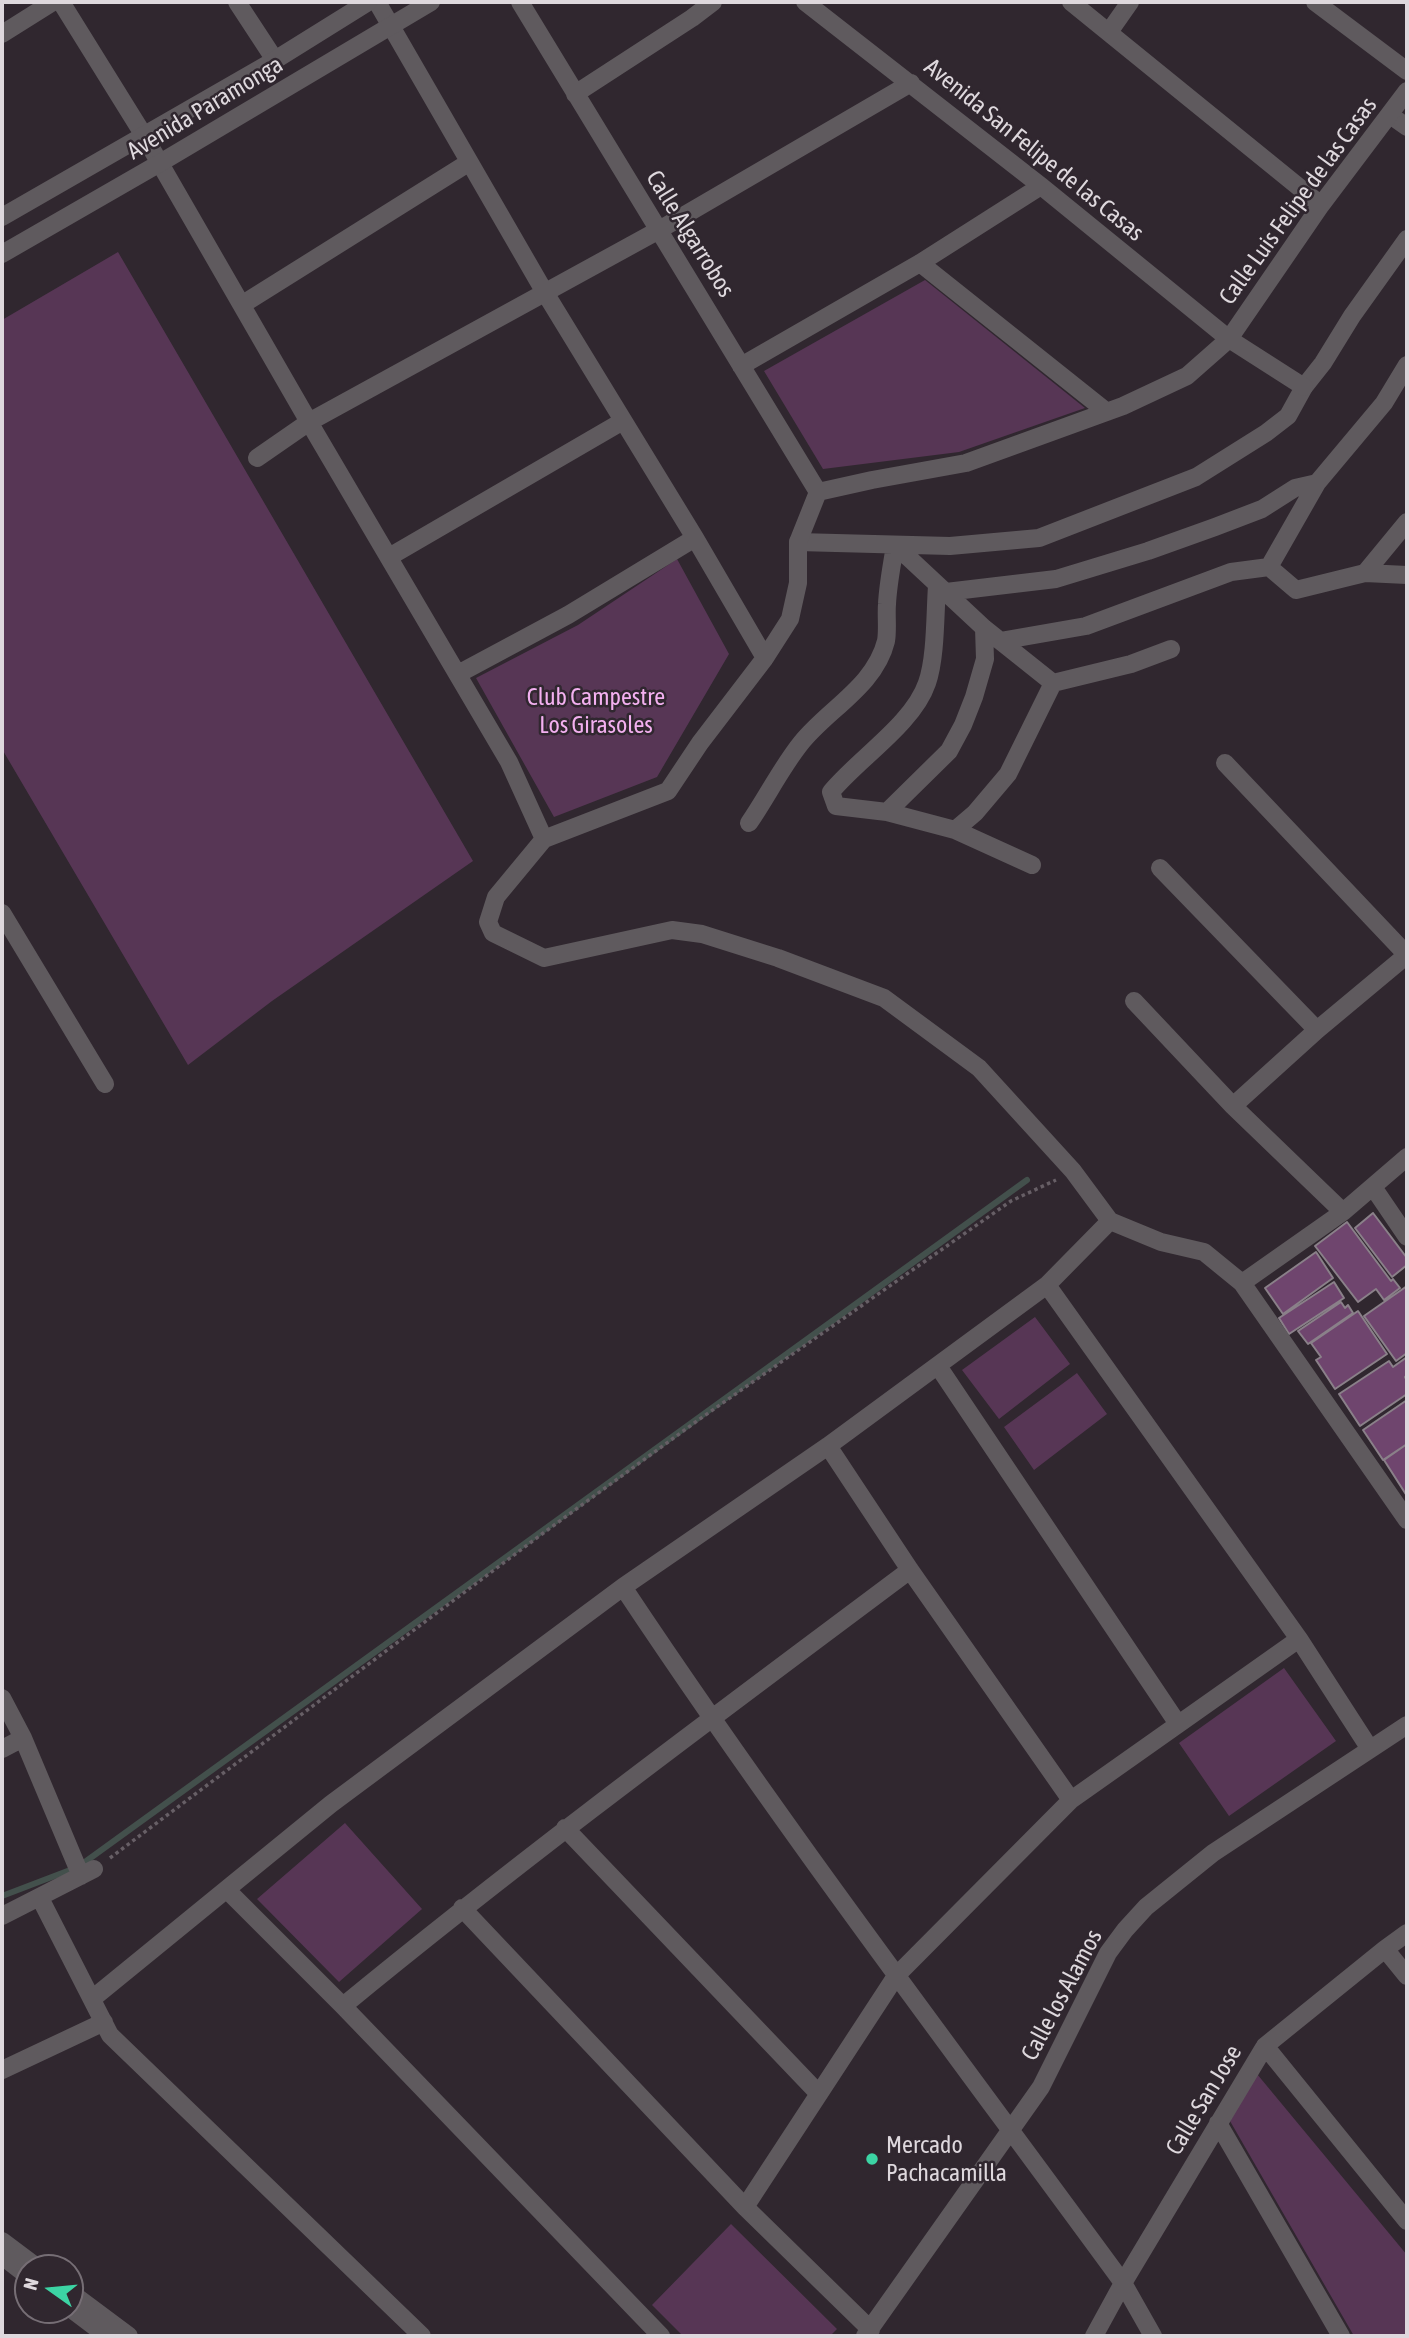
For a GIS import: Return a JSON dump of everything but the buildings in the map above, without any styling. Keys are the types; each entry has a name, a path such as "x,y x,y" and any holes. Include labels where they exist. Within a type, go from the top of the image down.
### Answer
{"street":[{"path":"2,34 53,2"},
{"path":"61,2 144,134 509,762 544,839"},
{"path":"237,2 275,60"},
{"name":"Avenida Paramonga","path":"2,217 275,60 368,2"},
{"path":"377,2 468,163 765,658"},
{"name":"Avenida Paramonga","path":"2,254 431,2"},
{"name":"Calle Algarrobos","path":"520,2 818,492"},
{"path":"575,94 713,2"},
{"name":"Avenida San Felipe de las Casas","path":"806,2 1041,186 1228,339 1304,387"},
{"path":"1071,2 1321,205"},
{"path":"1109,32 1130,2"},
{"path":"1315,2 1407,71"},
{"path":"257,458 309,422 659,230 911,83"},
{"name":"Calle Luis Felipe de las Casas","path":"818,492 966,463 1107,412 1187,376 1228,339 1321,205 1407,91"},
{"path":"1390,114 1407,127"},
{"path":"243,304 468,163"},
{"path":"741,366 920,263 1041,186"},
{"path":"798,542 950,546 1039,538 1196,477 1289,416 1304,387 1407,239"},
{"path":"920,263 1107,412"},
{"path":"1269,567 1317,483 1384,403 1407,365"},
{"path":"389,557 623,421"},
{"path":"942,589 1056,579 1215,527 1262,509 1295,488 1317,483"},
{"path":"818,492 798,542 798,583 790,619 765,658 699,743 668,791 544,839 496,897 488,922 493,933 544,958 672,930 702,934 778,958 884,998 979,1068 1073,1171 1110,1221 1161,1242 1204,1252 1242,1283 1407,1520"},
{"path":"1365,573 1407,522"},
{"path":"458,674 568,615 695,538"},
{"path":"895,545 984,628 1053,683"},
{"path":"749,823 799,745 815,726 860,686 874,667 886,641 887,600 895,545"},
{"path":"1000,641 1086,626 1231,572 1269,567 1296,590 1365,573 1407,575"},
{"path":"942,589 928,681 921,696 891,734 846,774 831,792 836,806 887,812 955,830 1032,865"},
{"path":"887,812 949,751 974,697 985,659 984,628"},
{"path":"955,830 975,813 1008,774 1053,683 1131,664 1171,649"},
{"path":"1225,764 1407,955 1317,1030 1233,1106"},
{"path":"1160,868 1317,1030"},
{"path":"2,913 105,1084"},
{"path":"1134,1002 1233,1106 1343,1212"},
{"path":"1242,1283 1343,1212 1407,1157"},
{"path":"1373,1187 1407,1237"},
{"path":"92,1999 331,1804 623,1587 828,1446 1047,1285 1110,1221"},
{"path":"1047,1285 1299,1639 1370,1749"},
{"path":"938,1366 1178,1724"},
{"path":"828,1446 910,1570 1071,1800"},
{"path":"343,2006 565,1828 910,1570"},
{"path":"623,1587 711,1719 896,1976 1123,2283 1153,2336"},
{"path":"745,2207 896,1976 1071,1800 1299,1639"},
{"path":"2,1698 88,1873 2,1916"},
{"name":"Calle los Alamos","path":"868,2333 1041,2087 1108,1953 1125,1930 1146,1907 1213,1853 1407,1725"},
{"path":"2,1749 23,1738"},
{"path":"565,1828 818,2094"},
{"path":"227,1890 343,2006 661,2336"},
{"path":"40,1898 110,2035 422,2336"},
{"path":"462,1908 868,2333"},
{"name":"Calle San Jose","path":"1094,2336 1265,2046 1407,1933"},
{"path":"1385,1949 1407,1976"},
{"path":"2,2070 104,2022"},
{"path":"1265,2046 1407,2221"},
{"path":"1218,2123 1341,2336"},
{"path":"2,2241 19,2254"},
{"path":"84,2302 129,2336"},
{"path":"84,2319 107,2336"}],"path":[{"path":"88,1873 531,1542 708,1414 1011,1201 1073,1171"}],"green space":[{"path":"118,252 473,861 272,1001 188,1065 2,749 2,320"},
{"path":"925,280 1085,408 959,452 823,469 764,371"},
{"name":"Club Campestre Los Girasoles","path":"677,559 729,654 657,777 554,817 476,678 578,625"},
{"path":"1035,1317 1070,1364 999,1419 962,1370"},
{"path":"1077,1373 1107,1414 1034,1470 1004,1427"},
{"path":"1284,1668 1336,1741 1229,1816 1179,1743"},
{"path":"345,1823 422,1909 339,1982 257,1899"},
{"path":"1257,2074 1407,2255 1407,2336 1354,2336 1230,2121"},
{"path":"731,2224 837,2329 830,2336 683,2336 652,2305"}],"waterway":[{"path":"2,1896 78,1867 1027,1180"}],"place":[{"name":"Mercado Pachacamilla","path":"872,2159"}]}
